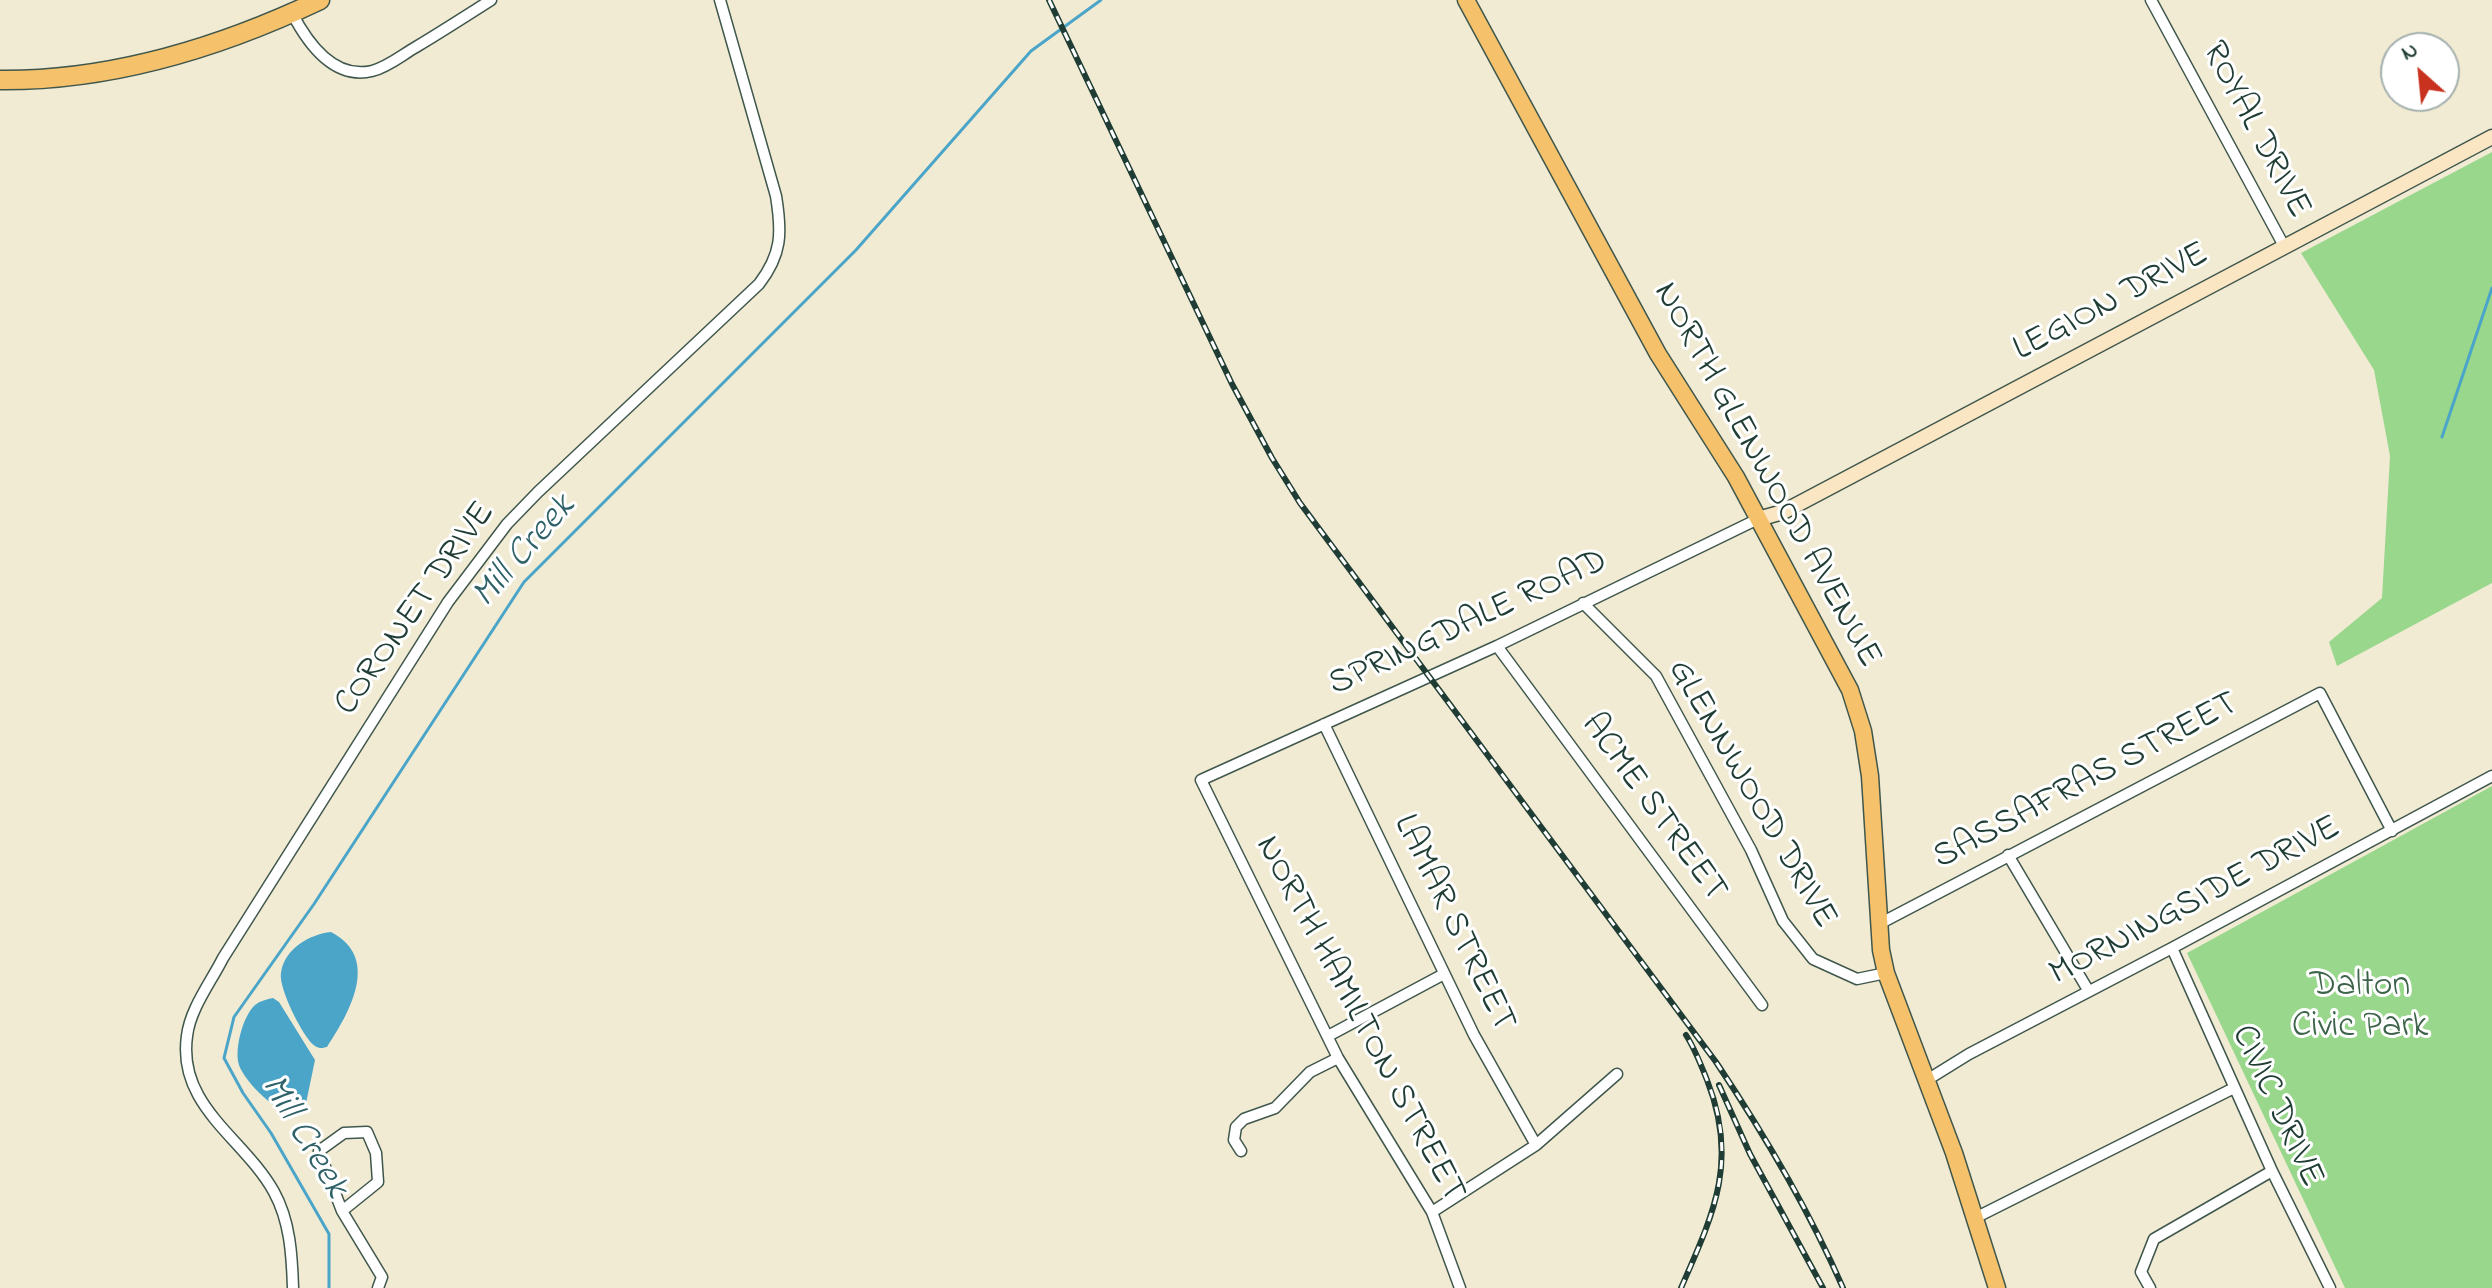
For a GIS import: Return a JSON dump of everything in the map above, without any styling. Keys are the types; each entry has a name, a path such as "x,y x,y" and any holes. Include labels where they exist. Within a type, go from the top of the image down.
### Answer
{"highway":[{"path":"0,80 43,80 153,62 214,45 320,0"}],"main road":[{"name":"NORTH GLENWOOD AVENUE","path":"1466,0 1658,354 1758,519 1850,690 1859,717 1870,776 1881,950 1886,973 1977,1217 1997,1288"}],"street":[{"path":"292,13 306,40 320,54 346,70 361,72 373,71 388,64 491,0"},
{"name":"CORONET DRIVE","path":"293,1288 287,1225 275,1194 249,1156 210,1116 195,1092 187,1072 187,1034 194,1013 223,958 448,602 481,557 538,492 759,284 771,268 780,241 778,209 720,0"},
{"name":"ROYAL DRIVE","path":"2151,0 2284,246"},
{"name":"LEGION DRIVE","path":"1758,519 1792,507 2492,137"},
{"name":"SPRINGDALE ROAD","path":"1201,780 1497,646 1758,519"},
{"name":"GLENNWOOD DRIVE","path":"1583,603 1656,676 1751,850 1783,921 1813,959 1857,979 1886,973"},
{"name":"ACME STREET","path":"1497,646 1762,1005"},
{"name":"SASSAFRAS STREET","path":"1881,923 2320,693 2392,831"},
{"name":"LAMAR STREET","path":"1324,724 1474,1035 1536,1145"},
{"name":"MORNINGSIDE DRIVE","path":"1927,1080 1969,1054 2492,776"},
{"name":"NORTH HAMILTON STREET","path":"1201,780 1338,1058 1432,1212 1460,1288"},
{"path":"2008,855 2088,990"},
{"name":"CIVIC DRIVE","path":"2172,948 2272,1171 2330,1288"},
{"path":"1328,1036 1444,974"},
{"path":"1241,1151 1234,1140 1236,1127 1244,1119 1275,1108 1310,1072 1338,1058"},
{"path":"1432,1212 1536,1145 1617,1074"},
{"path":"1977,1217 2234,1088"},
{"path":"342,1211 378,1182 376,1153 367,1132 344,1133 319,1151 342,1211 382,1277 378,1288"},
{"path":"2150,1288 2141,1272 2154,1239 2272,1171"}],"green space":[{"path":"2492,152 2492,583 2337,666 2329,642 2382,598 2390,456 2374,370 2301,253"},
{"name":"Dalton Civic Park","path":"2492,786 2492,1288 2345,1288 2187,953"}],"water":[{"path":"331,932 346,943 355,956 358,971 352,1002 327,1047 320,1048 310,1041 298,1023 283,989 281,973 287,957 299,944"},
{"path":"273,998 279,1002 315,1060 305,1108 300,1115 283,1111 265,1098 248,1081 239,1065 239,1042 247,1017 257,1004"}],"waterway":[{"name":"Mill Creek","path":"329,1288 329,1234 224,1058 234,1017 314,904 524,582 856,250 1031,51 1101,0"},
{"path":"2442,437 2492,288"}],"railway":[{"path":"1049,0 1232,384 1272,458 1300,503 1716,1062 1784,1172 1843,1288"},
{"path":"1681,1288 1712,1211 1722,1162 1716,1109 1686,1035"},
{"path":"1719,1085 1750,1154 1823,1288"}]}
